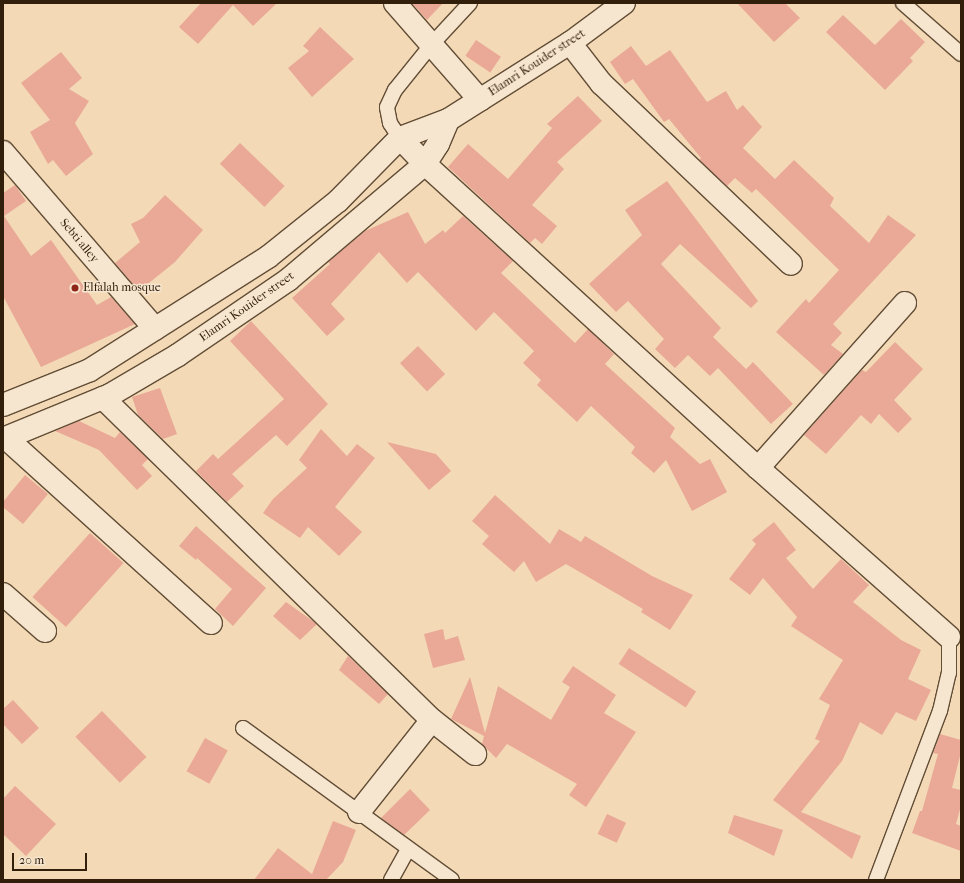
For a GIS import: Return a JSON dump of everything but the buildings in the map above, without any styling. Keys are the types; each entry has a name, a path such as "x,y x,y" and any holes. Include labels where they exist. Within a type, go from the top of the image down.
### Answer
{"street":[{"path":"395,3 480,100"},
{"name":"Elamri Kouider street","path":"3,406 90,370 274,252 338,201 400,138 448,120 570,43 624,3"},
{"path":"570,43 601,83 791,264"},
{"name":"Elamri Kouider street","path":"4,438 103,398 178,355 288,280 425,164 448,120"},
{"path":"400,138 425,164 758,468 949,637"},
{"name":"Sebti alley","path":"3,152 155,329"},
{"path":"758,468 905,303"},
{"path":"103,398 432,720 475,754"},
{"path":"4,438 211,624"},
{"path":"3,594 45,630"},
{"path":"359,812 432,720"}],"lane":[{"path":"400,138 390,123 387,107 395,90 432,44 470,3"},
{"path":"902,3 961,54"},
{"path":"876,880 940,711 949,673 949,637"},
{"path":"243,728 452,880"},
{"path":"391,880 408,849"}],"place":[{"name":"Elfalah mosque","path":"75,288"}]}
